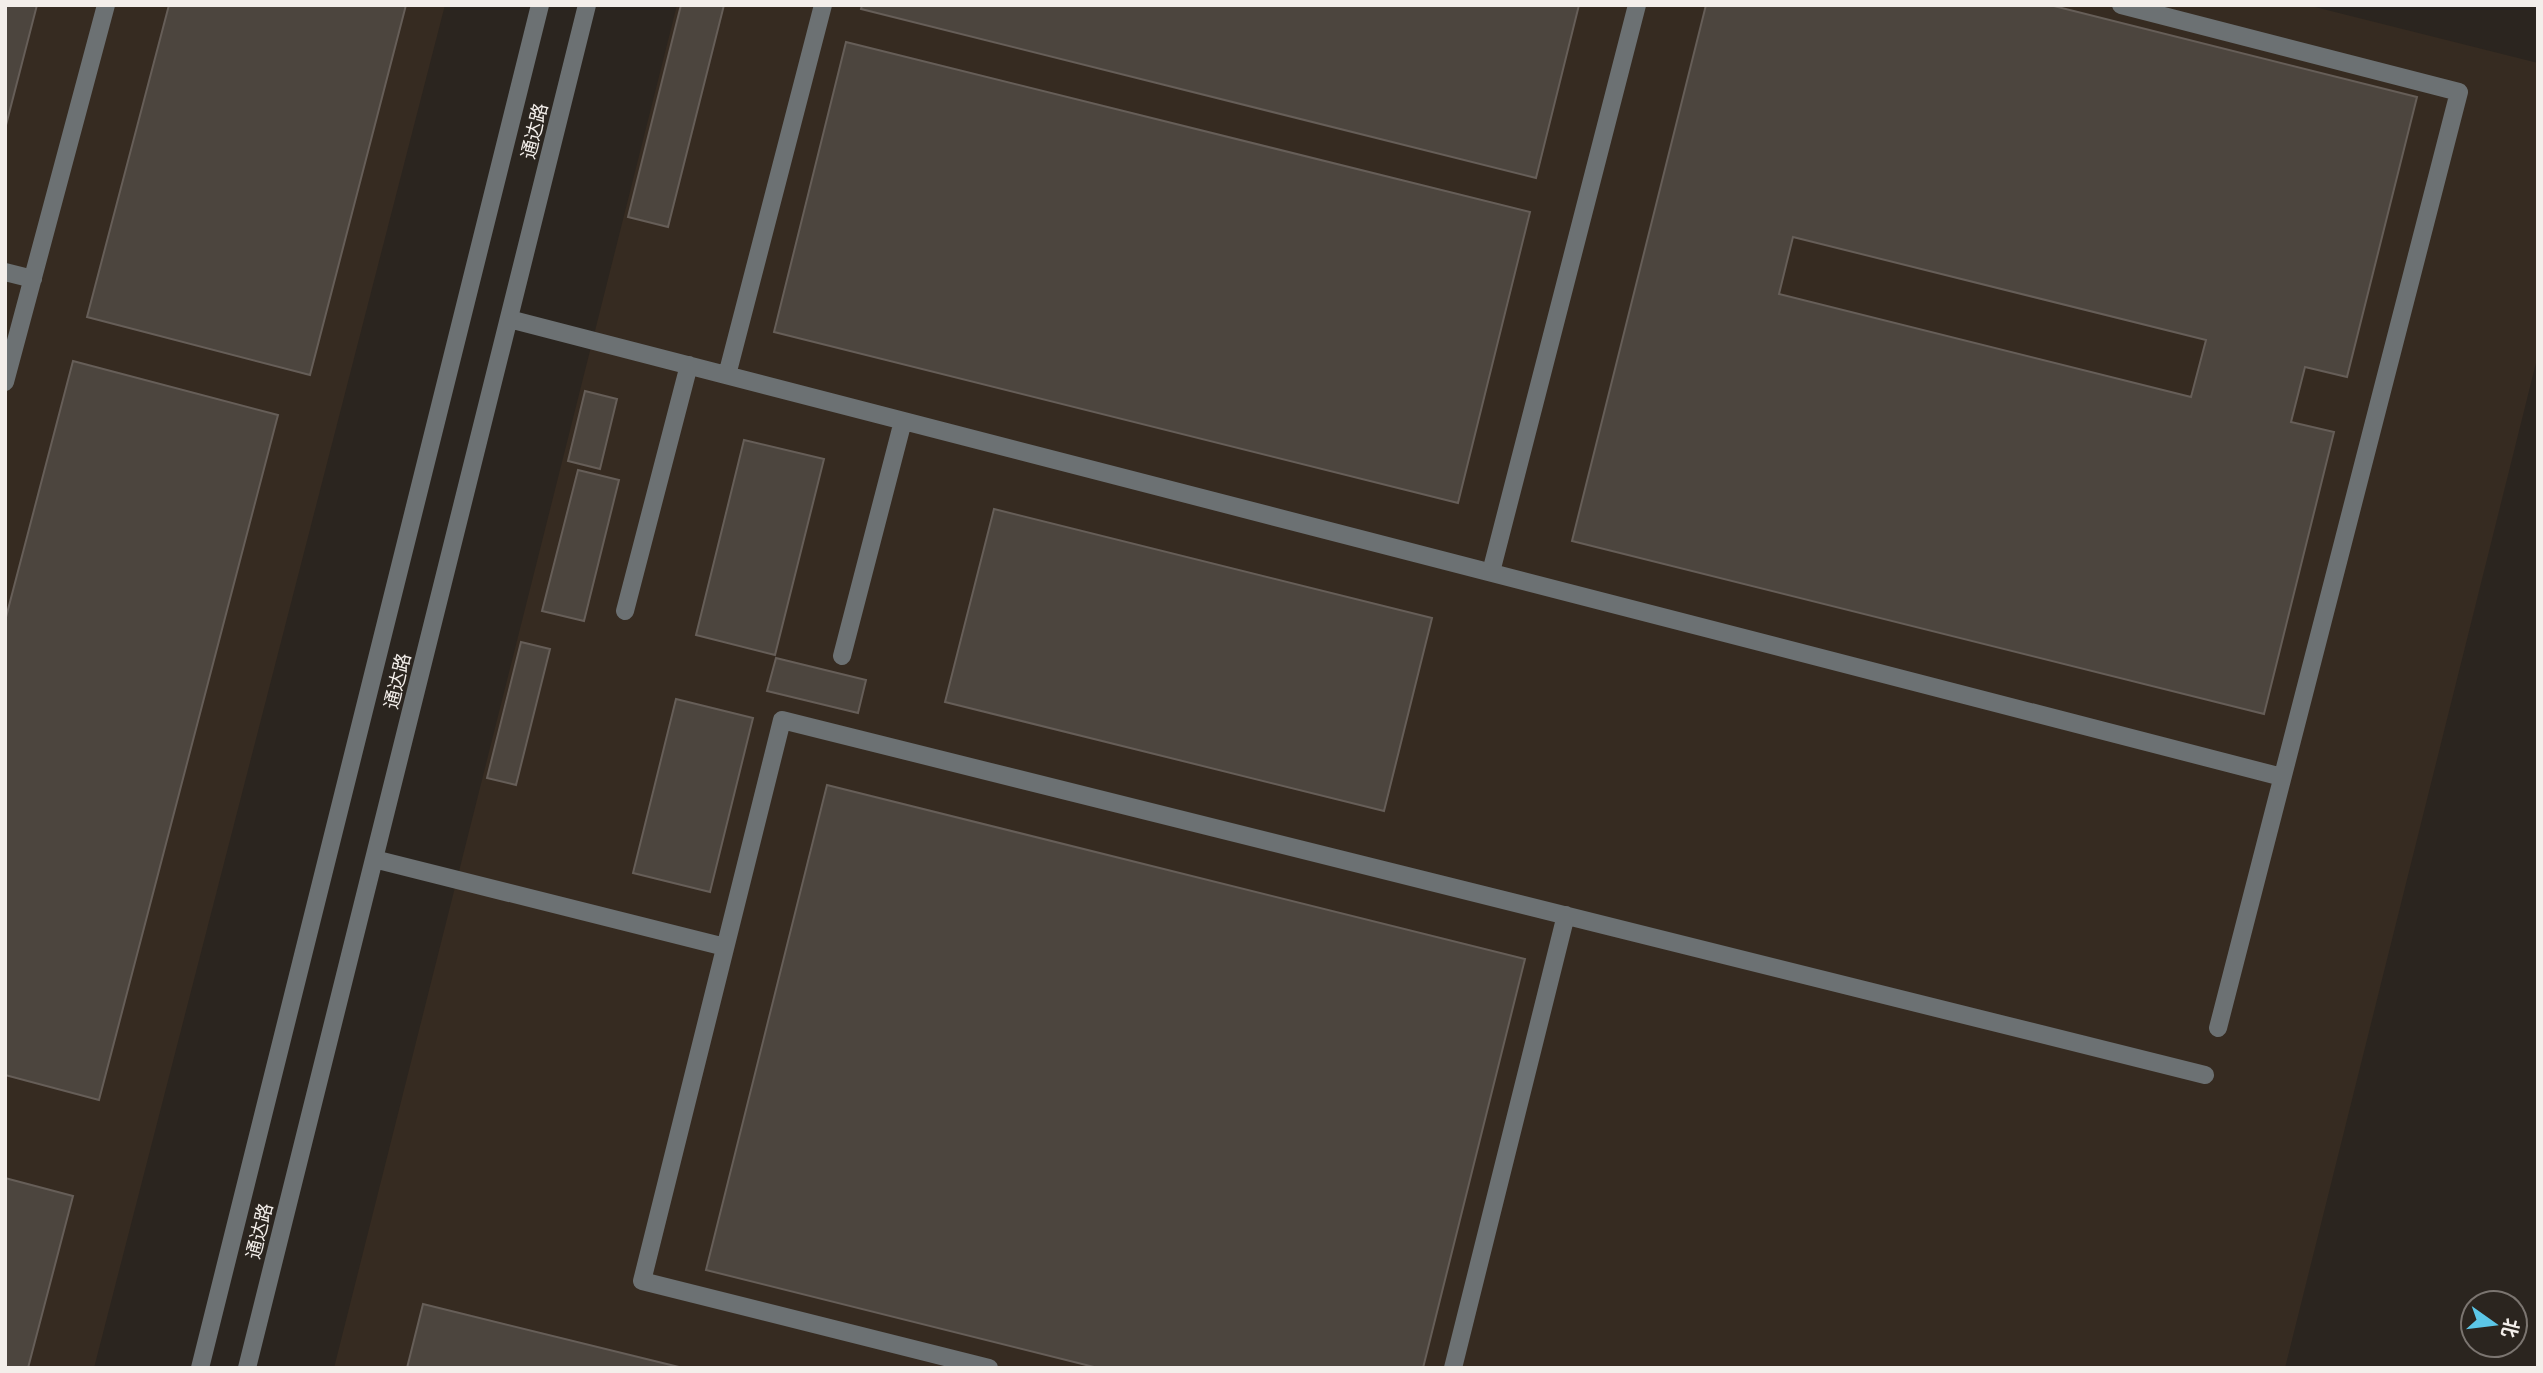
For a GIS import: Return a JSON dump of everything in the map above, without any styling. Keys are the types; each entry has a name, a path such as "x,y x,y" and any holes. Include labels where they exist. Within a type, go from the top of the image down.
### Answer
{"street":[{"path":"5,382 106,5"},
{"name":"通达路","path":"200,1368 540,5"},
{"name":"通达路","path":"247,1368 587,5"},
{"path":"727,375 822,5"},
{"path":"1490,572 1637,5"},
{"path":"2121,5 2459,92 2218,1028"},
{"path":"5,272 33,279"},
{"path":"509,319 2282,776"},
{"path":"625,611 689,365"},
{"path":"842,656 903,421"},
{"path":"989,1368 642,1281 782,720 2205,1075"},
{"path":"374,859 725,947"},
{"path":"1453,1368 1566,915"}],"shaded area":[{"path":"5,5 445,5 94,1368 5,1368"},
{"path":"677,5 2307,5 2538,63 2538,355 2285,1368 334,1368"}],"building":[{"path":"5,5 37,5 5,129"},
{"path":"169,5 406,5 310,375 87,317"},
{"path":"681,5 724,5 668,227 628,217"},
{"path":"862,5 1579,5 1536,178 861,9"},
{"path":"1706,5 2050,5 2417,97 2347,377 2305,367 2291,422 2334,432 2264,714 1572,541","holes":["1793,237 2206,340 2191,397 1779,294"]},
{"path":"846,42 1530,212 1458,503 774,332"},
{"path":"73,361 278,415 99,1100 5,1075 5,621"},
{"path":"585,391 617,399 600,469 568,461"},
{"path":"744,440 824,459 775,655 696,635"},
{"path":"578,470 619,480 584,621 542,611"},
{"path":"994,509 1432,618 1384,811 945,702"},
{"path":"521,642 550,649 516,785 487,778"},
{"path":"776,658 866,680 858,713 767,691"},
{"path":"676,699 753,718 710,892 633,873"},
{"path":"827,785 1525,959 1423,1368 1098,1368 706,1270"},
{"path":"5,1178 73,1196 28,1368 5,1368"},
{"path":"423,1304 683,1368 407,1368"}]}
